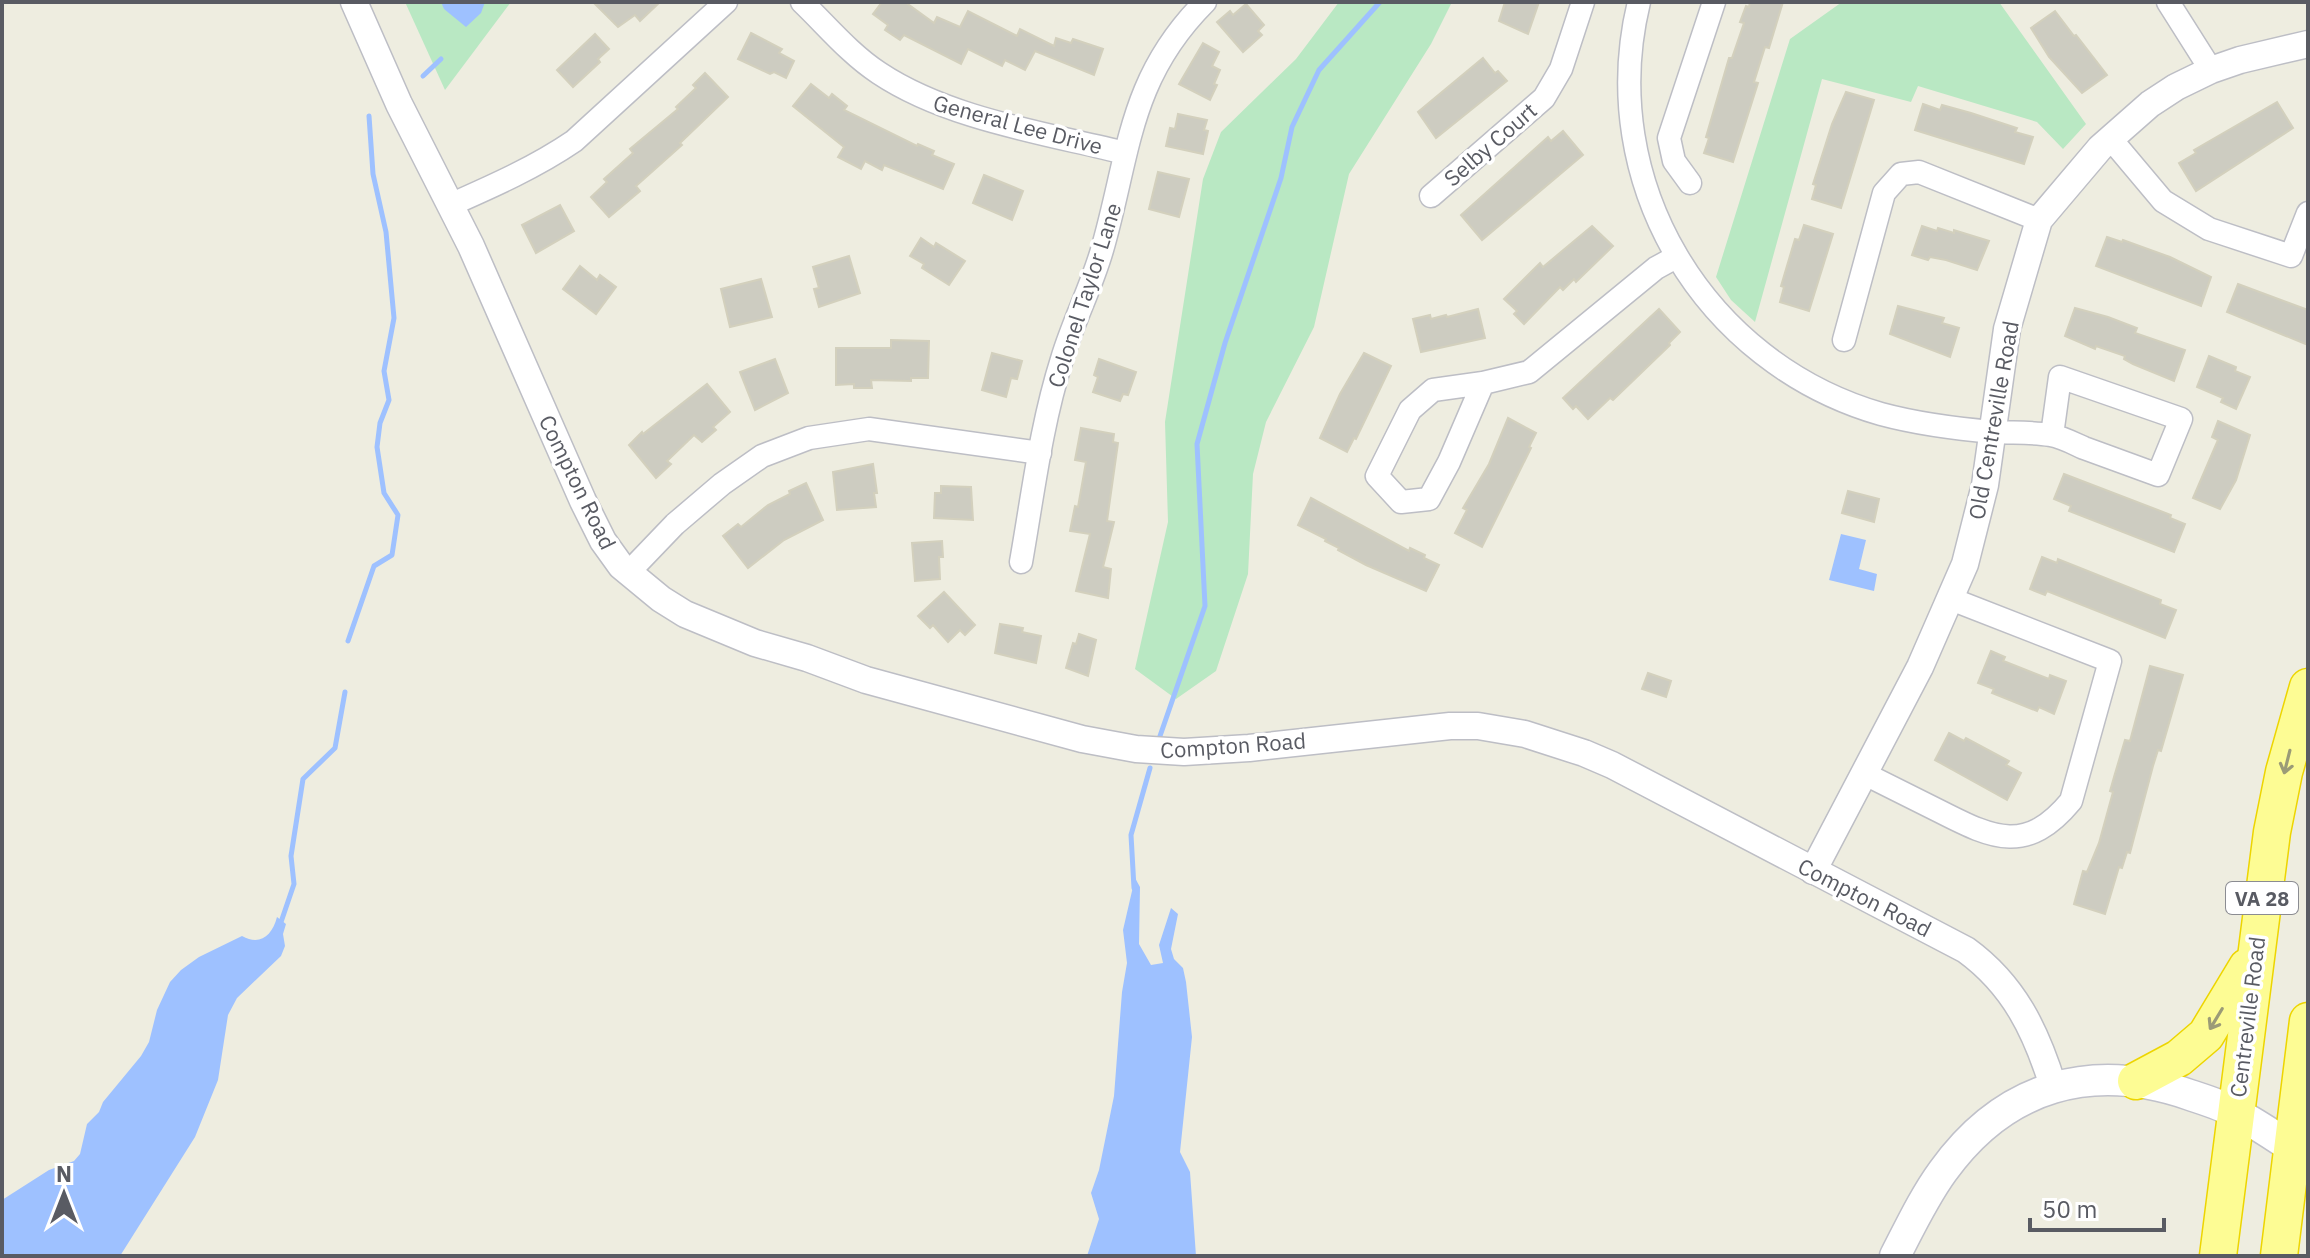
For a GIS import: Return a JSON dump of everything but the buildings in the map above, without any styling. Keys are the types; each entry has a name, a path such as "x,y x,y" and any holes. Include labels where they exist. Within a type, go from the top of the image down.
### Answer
{"highway":[{"name":"Centreville Road","path":"2218,1256 2272,832 2284,772 2308,687"},
{"path":"2136,1081 2179,1058 2206,1035 2256,952"},
{"path":"2279,1256 2300,1154 2308,1021"},
{"path":"2298,1256 2308,1236"}],"main road":[{"path":"1895,1256 1942,1171 1957,1153 2012,1106 2053,1086 2092,1079 2136,1081 2167,1087 2235,1112 2300,1154"}],"street":[{"name":"Compton Road","path":"354,2 603,541 628,573 661,599 685,614 755,643 907,693 1105,744 1184,752 1450,726 1478,726 1525,734 1584,753 1947,938 1975,956 1996,975 2020,1005 2041,1047 2053,1086"},
{"path":"450,205 504,181 574,141 726,2"},
{"name":"General Lee Drive","path":"802,2 856,56 877,72 928,100 1125,153"},
{"name":"Colonel Taylor Lane","path":"1021,562 1040,453 1062,358 1102,251 1125,153 1144,91 1160,56 1181,27 1205,2"},
{"name":"Selby Court","path":"1431,196 1544,98 1561,69 1583,2"},
{"path":"1639,2 1629,61 1630,110 1636,154 1657,216 1676,257 1726,322 1762,354 1802,381 1842,401 1882,414 1941,426 2052,435 2158,475 2181,419 2060,377 2052,435"},
{"path":"1690,183 1674,161 1669,138 1714,2"},
{"path":"2168,2 2211,70"},
{"name":"Old Centreville Road","path":"1813,871 1920,667 1965,564 1978,518 1994,432 2007,329 2039,220 2110,138 2150,104 2211,70 2308,44"},
{"path":"2110,138 2163,201 2209,229 2291,256 2308,213"},
{"path":"1844,340 1884,193 1901,174 1919,172 2039,220"},
{"path":"1483,383 1449,462 1429,499 1401,502 1377,476 1410,410 1433,390 1529,372 1656,268 1676,257"},
{"path":"628,573 675,524 722,484 762,456 809,438 869,429 1040,453"},
{"path":"1863,773 1983,834 2012,838 2035,832 2057,819 2071,801 2110,661 1951,599"}],"green space":[{"path":"405,2 511,2 445,90"},
{"path":"1339,2 1452,2 1431,44 1349,174 1314,327 1266,422 1253,474 1248,574 1216,671 1176,699 1135,669 1168,522 1165,422 1203,179 1221,132 1296,59"},
{"path":"1842,2 1999,2 2086,124 2063,149 2037,122 1918,86 1911,102 1822,79 1755,322 1731,300 1716,277 1790,39"}],"water":[{"path":"441,2 485,2 481,13 466,27 444,9"},
{"path":"1841,534 1866,540 1859,569 1877,574 1874,591 1829,580"},
{"path":"1135,878 1140,887 1139,944 1151,965 1163,963 1159,945 1171,908 1178,914 1171,949 1174,959 1183,968 1192,1037 1180,1152 1190,1172 1196,1256 1087,1256 1099,1219 1091,1193 1099,1170 1114,1096 1127,963 1123,930"},
{"path":"277,917 286,924 283,934 285,946 281,956 237,998 228,1015 218,1080 195,1137 120,1256 2,1256 2,1200 49,1170 74,1161 80,1154 87,1124 149,1042 157,1010 170,982 199,957 242,936 254,940 264,937"}],"waterway":[{"path":"1160,736 1205,606 1197,444 1225,343 1281,178 1292,127 1319,70 1380,2"},
{"path":"423,76 441,59"},
{"path":"348,641 374,566 392,555 398,515 384,493 377,447 380,423 389,400 384,371 394,318 386,232 373,174 369,116"},
{"path":"280,925 294,884 291,856 303,779 335,748 345,692"},
{"path":"1134,888 1131,835 1150,768"}]}
